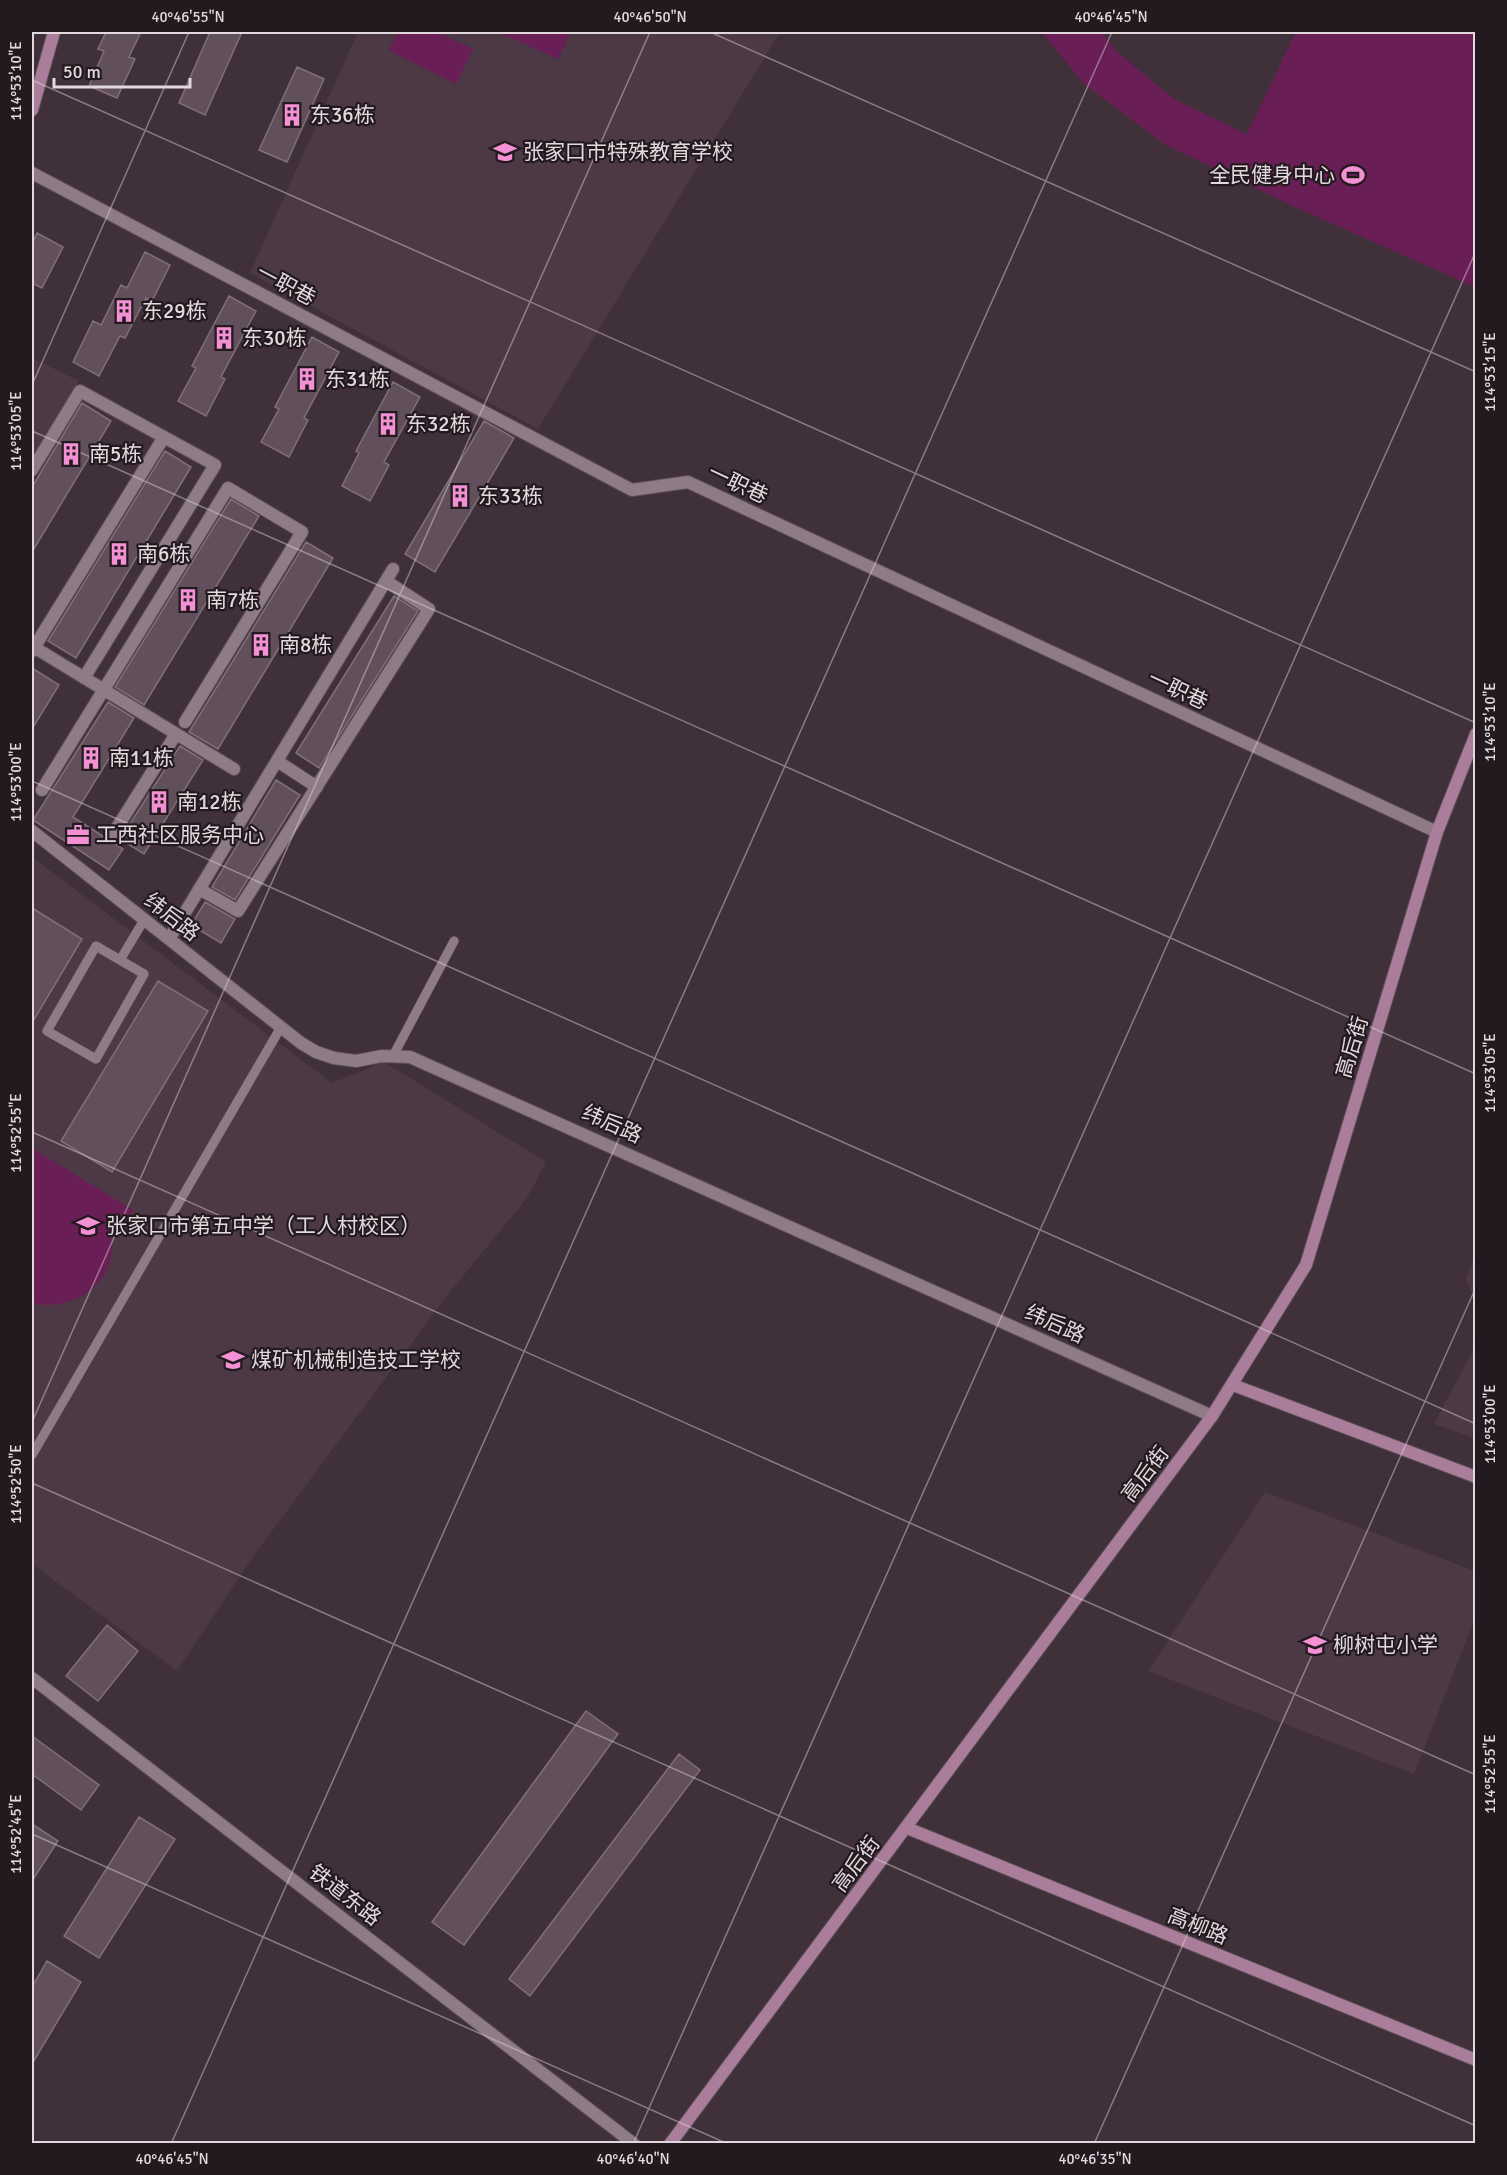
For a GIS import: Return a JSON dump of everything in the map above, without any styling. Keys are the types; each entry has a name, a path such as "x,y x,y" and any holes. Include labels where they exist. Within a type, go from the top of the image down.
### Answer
{"street":[{"path":"32,110 54,32"},
{"name":"一职巷","path":"32,173 632,490 688,482 1437,832"},
{"path":"32,470 80,391 215,465 84,678"},
{"path":"164,437 32,648 234,769"},
{"path":"42,790 228,488 302,532 185,722"},
{"path":"169,939 393,569"},
{"path":"199,889 238,911 429,609 386,581"},
{"path":"113,834 176,734"},
{"name":"高后街","path":"669,2144 1212,1416 1306,1265 1437,832 1476,734"},
{"path":"277,761 317,787"},
{"name":"纬后路","path":"32,831 280,1027 316,1052 334,1058 356,1061 382,1056 410,1057 1212,1416"},
{"path":"1233,1385 1476,1477"},
{"name":"铁道东路","path":"32,1678 634,2144"},
{"name":"高柳路","path":"906,1828 1476,2060"}],"lane":[{"path":"120,960 144,920"},
{"path":"393,1056 454,940"},
{"path":"96,946 120,960 144,974 96,1059 47,1031 96,946"},
{"path":"32,1455 280,1027"}],"shaded area":[{"name":"张家口市特殊教育学校","path":"358,32 780,32 538,429 250,273"},
{"path":"398,32 437,32 473,49 456,84 388,50"},
{"path":"498,32 571,32 558,59"},
{"name":"全民健身中心","path":"1042,32 1102,32 1115,50 1174,99 1247,134 1296,32 1475,32 1475,287 1295,207 1164,144 1084,84"},
{"path":"32,358 79,381 32,457"},
{"name":"煤矿机械制造技工学校","path":"32,857 332,1083 384,1062 546,1162 527,1198 445,1298 252,1558 177,1671 32,1564"},
{"path":"32,1148 133,1210 123,1227 110,1220 111,1257 107,1270 100,1280 80,1296 57,1304 32,1303"},
{"path":"1475,1253 1475,1301 1466,1279"},
{"path":"1475,1301 1475,1438 1434,1424 1472,1352"},
{"name":"柳树屯小学","path":"1265,1492 1475,1571 1475,1618 1414,1774 1148,1671"}],"building":[{"path":"106,32 141,32 129,57 135,59 117,98 89,86 104,51 98,49"},
{"path":"210,32 242,32 205,115 179,103"},
{"name":"东36栋","path":"297,67 324,79 287,162 259,150"},
{"path":"37,233 63,247 42,288 32,283 32,244"},
{"name":"东29栋","path":"145,252 170,265 152,301 146,298 125,338 120,336 99,376 73,362 93,321 101,325 121,285 127,288"},
{"name":"东30栋","path":"229,296 256,311 221,377 225,379 206,416 178,401 196,368 192,366"},
{"name":"东31栋","path":"312,337 339,352 304,418 308,420 289,457 261,442 279,409 275,407"},
{"name":"东32栋","path":"393,382 420,397 384,462 389,465 370,501 342,486 359,453 356,451"},
{"name":"南5栋","path":"82,403 111,421 32,552 32,487"},
{"name":"东33栋","path":"484,421 514,438 435,572 405,554"},
{"name":"南6栋","path":"165,451 191,467 76,658 48,641"},
{"name":"南7栋","path":"231,499 259,516 144,705 115,687"},
{"name":"南8栋","path":"306,542 333,558 218,749 189,732"},
{"path":"394,596 418,611 319,768 296,753"},
{"path":"32,668 59,685 32,729"},
{"path":"108,702 134,718 73,817 123,849 109,870 33,820"},
{"name":"南12栋","path":"180,746 203,760 144,854 120,839"},
{"path":"276,780 300,795 235,900 212,887"},
{"path":"205,902 235,919 221,943 191,925"},
{"path":"32,908 82,939 32,1023"},
{"path":"158,981 208,1011 112,1172 61,1141"},
{"path":"107,1625 138,1651 98,1701 66,1676"},
{"path":"586,1711 618,1734 464,1945 432,1922"},
{"path":"32,1736 99,1785 81,1810 32,1774"},
{"path":"679,1754 700,1770 530,1996 509,1979"},
{"path":"139,1817 175,1839 99,1958 64,1936"},
{"path":"32,1824 58,1841 32,1881"},
{"path":"47,1961 81,1982 32,2064 32,1987"}],"place":[{"name":"东36栋","path":"292,115"},
{"name":"张家口市特殊教育学校","path":"505,152"},
{"name":"全民健身中心","path":"1353,175"},
{"name":"东29栋","path":"124,311"},
{"name":"东30栋","path":"224,338"},
{"name":"东31栋","path":"307,379"},
{"name":"东32栋","path":"388,424"},
{"name":"南5栋","path":"71,454"},
{"name":"东33栋","path":"460,496"},
{"name":"南6栋","path":"119,554"},
{"name":"南7栋","path":"188,600"},
{"name":"南8栋","path":"261,645"},
{"name":"南11栋","path":"91,758"},
{"name":"南12栋","path":"159,802"},
{"name":"工西社区服务中心","path":"78,835"},
{"name":"张家口市第五中学（工人村校区）","path":"88,1226"},
{"name":"煤矿机械制造技工学校","path":"233,1360"},
{"name":"柳树屯小学","path":"1315,1645"}]}
